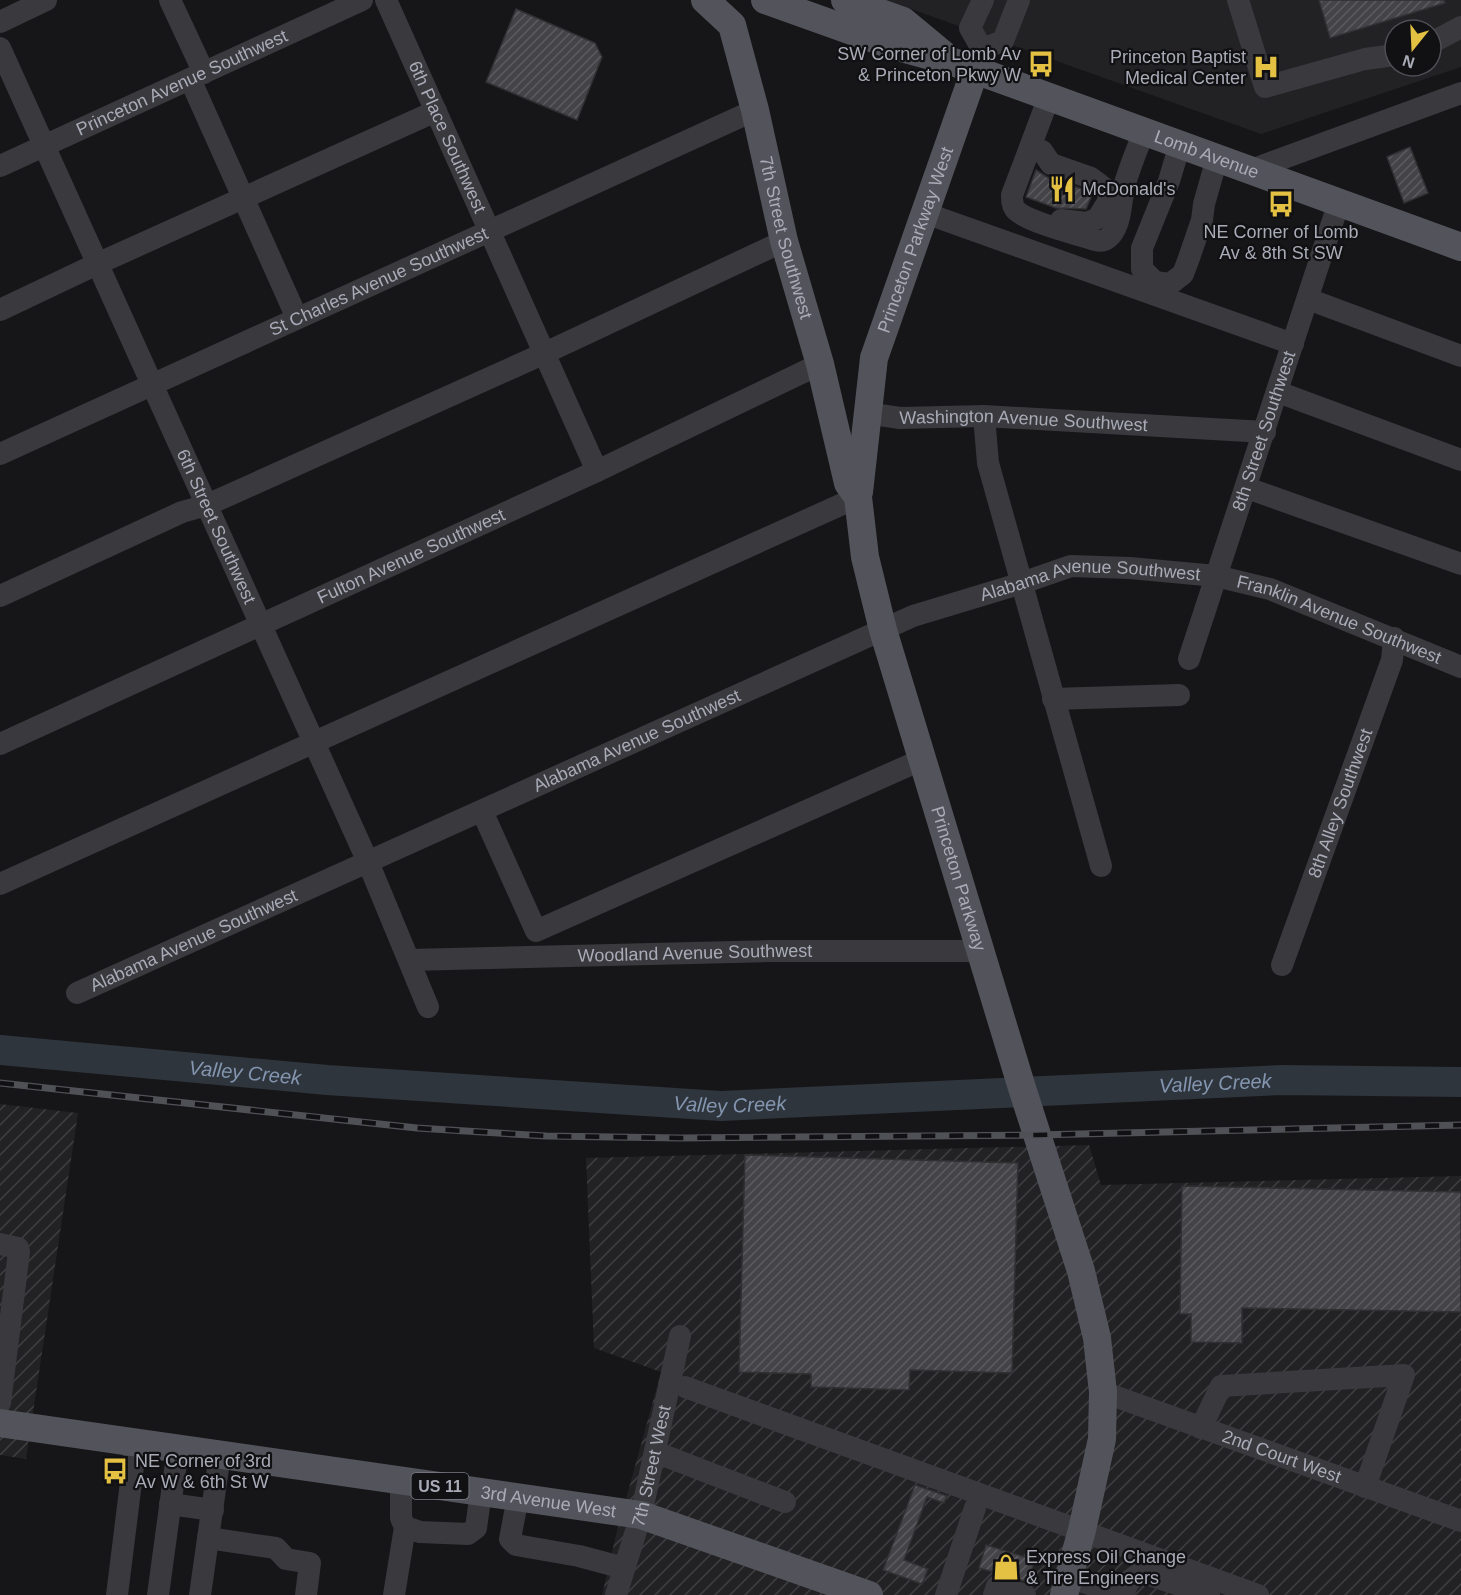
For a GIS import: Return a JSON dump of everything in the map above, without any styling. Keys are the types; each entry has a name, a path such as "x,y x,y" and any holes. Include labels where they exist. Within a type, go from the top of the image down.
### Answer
{"main road":[{"name":"7th Street Southwest","path":"705,0 732,25 755,110 784,242 820,364"},
{"name":"Lomb Avenue","path":"765,0 894,46 970,60"},
{"name":"Lomb Avenue","path":"845,0 903,21 970,60 1049,97 1461,247"},
{"name":"Princeton Parkway West","path":"866,413 874,358 925,213 970,60"},
{"name":"Princeton Parkway","path":"820,364 848,483 858,497 865,557 883,630 921,760 1081,1271 1097,1338 1103,1392 1102,1439 1082,1530 1066,1586"},
{"path":"858,497 866,413"},
{"name":"3rd Avenue West","path":"0,1424 641,1515 869,1595"}],"street":[{"path":"0,22 46,0"},
{"path":"170,0 243,197 297,318"},
{"name":"Princeton Avenue Southwest","path":"0,166 362,0"},
{"name":"6th Place Southwest","path":"386,0 597,471"},
{"path":"983,0 970,28 970,60 1004,41 1019,0"},
{"path":"1238,0 1265,87 1365,58 1383,56"},
{"path":"1443,37 1461,27"},
{"name":"6th Street Southwest","path":"0,48 368,862 429,1007"},
{"path":"1251,170 1461,93"},
{"path":"998,239 1013,208 1012,195 1037,149 1049,97"},
{"name":"St Charles Avenue Southwest","path":"0,454 755,110"},
{"path":"0,310 435,111"},
{"path":"1013,208 1018,213 1039,222 1104,241 1113,233 1121,207 1125,182 1144,131"},
{"path":"1180,144 1169,181 1142,248 1142,269 1155,282 1170,284 1183,274 1202,220 1204,204 1217,158"},
{"path":"1037,149 1125,182"},
{"path":"1037,149 1051,164 1091,178 1107,190 1109,200 1095,216 1039,222"},
{"name":"8th Street Southwest","path":"1189,659 1339,202"},
{"path":"925,213 1293,344"},
{"path":"0,596 182,512 207,505 545,354 784,242"},
{"path":"1308,300 1461,356"},
{"name":"Fulton Avenue Southwest","path":"0,744 597,471 820,364"},
{"path":"1278,392 1461,460"},
{"name":"Washington Avenue Southwest","path":"866,413 900,418 984,416 1265,432"},
{"path":"984,416 988,463 1101,866"},
{"path":"1247,488 1461,564"},
{"path":"0,884 858,497"},
{"name":"Alabama Avenue Southwest","path":"76,993 913,616 1071,566 1130,568 1216,576"},
{"name":"Franklin Avenue Southwest","path":"1216,576 1270,589 1461,667"},
{"name":"8th Alley Southwest","path":"1282,965 1392,660 1394,638"},
{"path":"1053,699 1179,694"},
{"path":"482,811 536,931 921,760"},
{"name":"Woodland Avenue Southwest","path":"410,960 771,951 980,951"},
{"path":"0,1244 14,1246 19,1252 0,1403"},
{"name":"7th Street West","path":"616,1595 641,1515 680,1336"},
{"path":"1201,1428 1221,1386 1404,1375 1365,1487"},
{"path":"685,1387 1258,1595"},
{"name":"2nd Court West","path":"1103,1392 1461,1521"},
{"path":"117,1595 136,1442"},
{"path":"158,1595 178,1448"},
{"path":"655,1452 785,1502"},
{"path":"200,1595 220,1455"},
{"path":"394,1595 405,1527 401,1518 400,1481"},
{"path":"405,1527 420,1532 468,1534 476,1528 481,1492"},
{"path":"518,1497 510,1539 516,1545 579,1556 624,1568"},
{"path":"170,1504 213,1510"},
{"path":"946,1595 975,1508"},
{"path":"208,1538 276,1548 286,1559 310,1563 306,1595"},
{"path":"1066,1586 1123,1594 1129,1581 1141,1572 1209,1595"},
{"path":"994,1595 997,1586 1025,1595"}],"shaded area":[{"name":"Princeton Baptist Medical Center","path":"886,0 1461,0 1461,67 1443,73 1443,18 1383,18 1383,78 1428,78 1261,134"},
{"path":"0,1104 78,1113 26,1459 0,1455"},
{"path":"1089,1145 1101,1185 1461,1176 1461,1595 602,1595 616,1535 661,1372 594,1348 586,1158"}],"building":[{"path":"1319,0 1444,0 1445,3 1396,18 1383,18 1383,22 1330,38"},
{"path":"516,9 595,43 602,57 577,120 486,82"},
{"path":"1410,147 1428,193 1404,203 1387,157"},
{"path":"1036,170 1047,177 1085,190 1092,195 1086,209 1056,208 1026,197"},
{"path":"745,1155 1018,1163 1012,1373 910,1370 909,1390 811,1387 811,1374 739,1372"},
{"path":"1182,1186 1461,1192 1461,1312 1242,1308 1242,1343 1191,1342 1191,1314 1180,1314"},
{"path":"915,1485 947,1496 944,1503 927,1497 904,1560 928,1569 922,1584 883,1570"},
{"path":"986,1545 1035,1560 1028,1582 979,1568"}],"waterway":[{"name":"Valley Creek","path":"0,1050 327,1080 721,1106 1281,1080 1461,1082"}],"railway":[{"path":"0,1083 417,1128 546,1136 680,1138 1037,1135 1461,1125"}],"place":[{"name":"SW Corner of Lomb Av & Princeton Pkwy W","path":"1041,64"},
{"name":"Princeton Baptist Medical Center","path":"1266,67"},
{"name":"McDonald's","path":"1062,189"},
{"name":"NE Corner of Lomb Av & 8th St SW","path":"1281,204"},
{"name":"NE Corner of 3rd Av W & 6th St W","path":"115,1471"},
{"name":"Express Oil Change & Tire Engineers","path":"1006,1567"}]}
